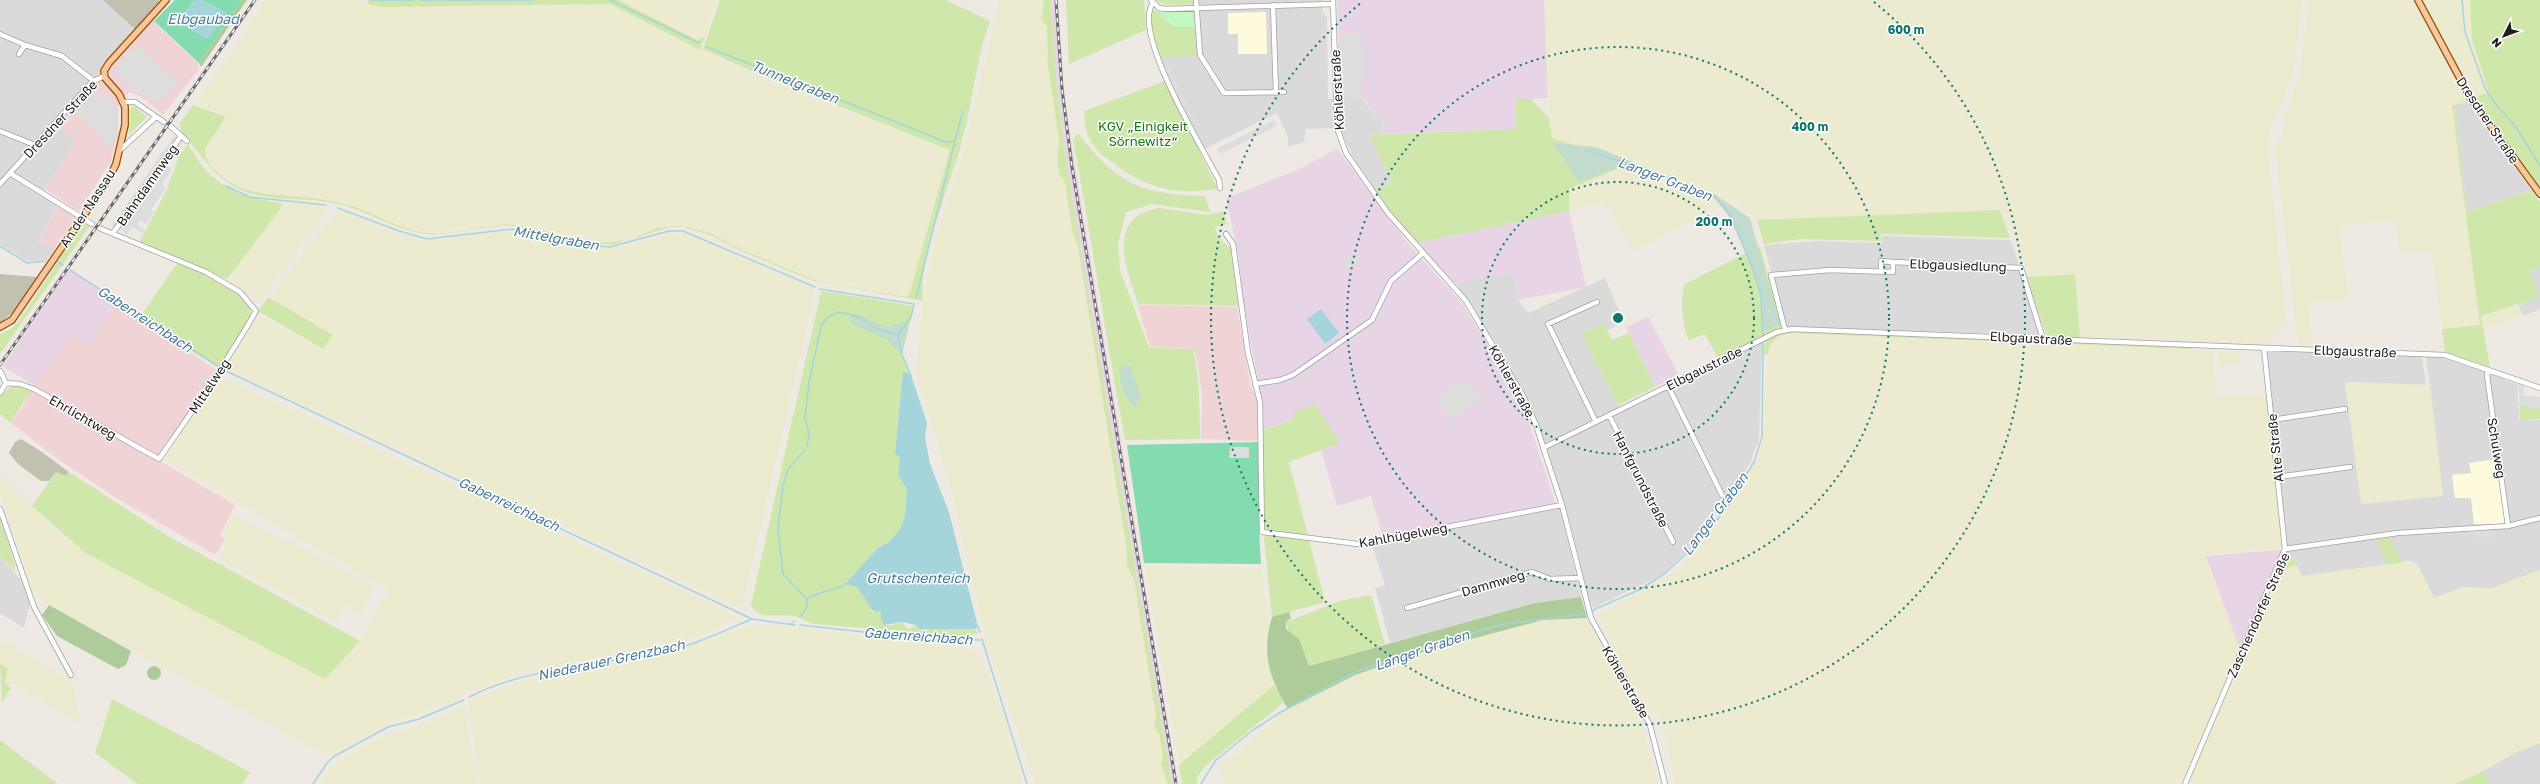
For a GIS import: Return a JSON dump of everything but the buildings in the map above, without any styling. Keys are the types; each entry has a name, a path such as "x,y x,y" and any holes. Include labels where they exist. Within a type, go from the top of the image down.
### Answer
{"main road":[{"name":"Dresdner Straße","path":"104,76 109,63 166,0"},
{"name":"Dresdner Straße","path":"2418,0 2471,99 2540,194"},
{"path":"104,76 124,102"},
{"name":"An der Nassau","path":"0,327 12,320 113,172 126,118 124,102"}],"street":[{"path":"1196,0 1200,55 1224,93 1284,92"},
{"path":"1220,188 1219,180 1157,61 1148,17 1149,8 1152,2 1165,9 1333,2"},
{"name":"Köhlerstraße","path":"1333,2 1337,128 1340,140 1350,160 1388,213 1466,301 1518,387 1543,448 1562,505 1588,609 1650,725 1665,784"},
{"path":"1271,4 1276,93"},
{"path":"0,34 25,45 62,56 94,81"},
{"path":"19,54 25,45"},
{"name":"Dresdner Straße","path":"0,184 94,81 104,76"},
{"path":"124,102 135,102 164,122"},
{"path":"119,151 156,117"},
{"path":"169,125 175,128 187,141"},
{"path":"0,131 35,145"},
{"name":"Bahndammweg","path":"113,233 181,136"},
{"path":"10,173 82,216 92,224"},
{"path":"99,228 113,233"},
{"name":"Mittelweg","path":"113,233 206,272 240,292 256,311 220,372 159,459"},
{"path":"1226,234 1233,244 1243,318 1255,384 1280,380 1293,375 1367,325 1378,312 1391,281 1422,253"},
{"name":"Elbgausiedlung","path":"1881,271 1882,261 2021,268 2044,339"},
{"name":"Elbgausiedlung","path":"1785,330 1771,275 1830,270 1893,272 1894,262"},
{"path":"1596,422 1548,324 1598,302"},
{"name":"Elbgaustraße","path":"1543,448 1766,337 1785,330 2445,355 2540,388"},
{"name":"Alte Straße","path":"2264,348 2285,549"},
{"name":"Schulweg","path":"2488,370 2487,375 2508,526"},
{"path":"0,371 6,383 0,393"},
{"name":"Ehrlichtweg","path":"6,383 20,384 34,389 159,459"},
{"name":"Kahlhügelweg","path":"1255,384 1261,414 1262,532 1358,544 1562,505"},
{"path":"1668,386 1722,495"},
{"path":"2272,420 2345,409"},
{"name":"Hanfgrundstraße","path":"1609,415 1673,542"},
{"path":"2278,477 2350,468"},
{"path":"0,509 34,607 71,674"},
{"name":"Zaschendorfer Straße","path":"2185,784 2285,549 2398,532 2508,526 2540,518"},
{"name":"Dammweg","path":"1407,608 1532,572 1550,579 1580,578"}],"shaded area":[{"path":"0,0 103,0 141,34 58,126 76,142 42,193 58,203 38,242 55,248 47,260 27,261 0,244"},
{"path":"103,0 161,0 147,16 197,62 199,69 163,115 140,96 130,92 118,103 118,132 111,161 79,211 45,189 76,142 58,127 141,34"},
{"path":"103,0 158,0 160,2 135,29"},
{"path":"1051,0 1058,0 1064,91 1076,172 1178,784 1172,784 1068,173 1057,90"},
{"path":"1194,0 1323,0 1323,13 1327,17 1328,99 1362,98 1374,115 1381,117 1381,134 1369,135 1393,183 1376,190 1352,155 1340,128 1306,129 1304,142 1288,147 1288,137 1277,113 1204,149 1158,57 1196,27"},
{"path":"1337,0 1544,0 1548,98 1516,100 1516,129 1381,134 1381,118 1374,115 1365,100 1341,99"},
{"path":"1266,12 1267,54 1238,54 1238,34 1228,34 1228,13"},
{"path":"1362,32 1364,78 1361,81 1362,97 1341,99 1340,37 1344,33"},
{"path":"138,46 177,82 159,102 157,100 154,103 140,91 138,93 116,74 120,67 117,65 130,51 132,53"},
{"path":"1168,65 1195,120 1191,122 1163,68"},
{"path":"95,90 100,95 103,93 117,107 115,109 118,114 116,131 118,132 115,143 112,142 111,149 100,138 102,136 77,113 78,108"},
{"path":"2467,102 2531,190 2467,212 2455,107"},
{"path":"1274,120 1277,126 1220,154 1217,149"},
{"path":"174,136 177,138 175,141 181,146 166,165 172,170 162,184 166,188 151,210 154,212 146,224 140,220 137,224 145,230 142,233 132,227 127,235 117,225 115,227 112,225"},
{"path":"1337,149 1411,247 1461,302 1487,343 1527,416 1555,503 1383,537 1371,496 1337,506 1321,450 1340,443 1294,418 1262,431 1259,387 1244,307 1238,252 1226,198 1295,171"},
{"path":"57,206 61,208 62,206 77,216 55,248 38,243"},
{"path":"1569,211 1586,287 1518,300 1512,273 1455,283 1417,243"},
{"path":"1882,236 2011,240 2019,265 2015,265 2021,272 2040,335 1786,327 1764,245 1818,241 1882,243"},
{"path":"1351,253 1358,262 1345,271 1339,262"},
{"path":"2540,267 2540,309 2523,316 2518,304 2538,297 2530,271"},
{"path":"69,270 219,372 158,460 235,505 220,536 225,539 215,555 113,496 55,457 10,422 22,408 34,385 3,366"},
{"path":"69,270 116,302 87,345 71,335 34,385 3,366"},
{"path":"1512,272 1518,300 1528,313 1605,278 1624,322 1608,330 1604,322 1581,334 1621,411 1762,342 1759,439 1750,463 1742,476 1694,545 1660,576 1593,608 1589,600 1571,526 1547,453 1527,399 1456,283"},
{"path":"0,274 37,277 14,311 0,323"},
{"path":"1138,305 1237,307 1250,384 1257,400 1258,441 1201,439 1202,392 1195,349 1150,347"},
{"path":"1648,317 1679,375 1655,387 1626,327"},
{"path":"2267,351 2422,357 2426,385 2345,382 2443,496 2426,356 2454,360 2517,384 2519,420 2540,420 2540,570 2493,588 2463,587 2434,598 2417,564 2411,561 2402,562 2389,536 2376,538 2389,565 2302,576 2287,549"},
{"path":"1462,380 1465,384 1470,381 1482,398 1449,421 1434,399"},
{"path":"2517,384 2524,386 2524,395 2540,397 2540,409 2521,406"},
{"path":"21,439 69,472 65,476 56,472 49,481 41,481 18,464 9,453 15,442"},
{"path":"1230,447 1249,447 1249,458 1229,458"},
{"path":"2496,459 2507,524 2474,524 2471,498 2455,498 2452,475 2471,473 2469,463"},
{"path":"1560,508 1581,597 1535,603 1390,643 1375,588 1385,585 1372,545"},
{"path":"2471,530 2492,530 2495,537 2490,539 2488,536 2476,541"},
{"path":"2280,550 2282,553 2240,650 2206,556"},
{"path":"0,556 21,580 30,602 24,628 0,613"},
{"path":"2540,743 2540,784 2490,784 2483,771 2518,751"}],"green space":[{"path":"175,0 242,0 199,63 154,21"},
{"path":"242,0 247,0 201,67 199,63"},
{"path":"266,0 356,0 383,7 610,4 757,76 950,151 910,292 907,297 820,282 742,250 710,233 684,226 657,228 608,243 590,242 509,225 426,233 402,227 334,202 304,197 272,196 238,187 220,175 205,157 205,149 227,117 200,106 199,97 244,36 248,26"},
{"path":"369,0 618,0 697,40 705,37 700,50 610,4 383,7 367,4"},
{"path":"618,0 717,0 705,37 697,40"},
{"path":"720,0 946,0 990,21 977,67 961,145 929,245 922,285 923,301 814,281 741,251 710,235 683,227 671,227 628,240 657,228 677,226 688,227 710,233 742,250 820,282 906,297 910,292 950,150 758,74 703,49"},
{"path":"1000,0 1044,0 1041,19 1047,27 1048,66 1059,140 1057,160 1060,176 1065,182 1072,229 1078,247 1129,570 1134,580 1156,716 1153,724 1159,733 1163,755 1161,765 1168,784 1035,784 985,638 950,484 916,371 924,291 936,239 961,160"},
{"path":"1044,0 1051,0 1057,90 1068,173 1172,784 1168,784 1161,765 1163,755 1159,733 1154,728 1156,716 1134,580 1127,565 1127,551 1078,247 1072,229 1065,182 1060,176 1057,160 1059,140 1048,66 1047,27 1041,19"},
{"path":"1066,0 1144,0 1146,30 1069,64"},
{"path":"1155,0 1194,0 1195,4 1166,5"},
{"path":"1544,0 2302,0 2294,70 2267,139 2286,320 2264,344 2080,337 2075,274 2029,276 2004,210 1757,220 1733,199 1633,251 1604,201 1569,211 1569,189 1631,164 1551,138"},
{"path":"2309,0 2413,0 2466,101 2452,107 2480,325 2442,329 2431,251 2400,253 2395,220 2355,224 2339,226 2349,299 2308,302 2313,346 2298,345 2275,146 2283,133 2284,118 2299,78"},
{"path":"2418,0 2470,0 2472,40 2489,92 2471,99"},
{"path":"2470,0 2540,0 2540,194 2471,99 2489,92 2472,40"},
{"path":"1154,10 1160,12 1161,16 1175,27 1196,27 1198,56 1158,57 1150,25 1151,12"},
{"path":"1160,12 1194,12 1196,27 1175,27 1161,16"},
{"name":"KGV „Einigkeit Sörnewitz“","path":"1165,81 1218,189 1202,191 1174,190 1149,184 1125,171 1100,153 1089,137 1084,111"},
{"path":"1516,99 1531,99 1549,118 1552,138 1631,163 1569,189 1569,211 1417,243 1385,205 1376,190 1393,183 1369,135 1516,129"},
{"path":"2466,101 2455,108 2467,212 2531,190 2540,202 2540,267 2530,271 2539,297 2481,316 2490,367 2445,353 2442,329 2480,325 2452,106"},
{"path":"133,105 147,117 129,135 130,110"},
{"path":"193,105 226,117 203,151 205,149 208,162 217,172 237,186 247,190 269,194 316,198 340,203 361,209 389,222 419,232 451,233 429,234 418,233 396,226 354,208 331,202 268,197 244,191 225,180 209,166 181,132 180,123"},
{"path":"1078,133 1092,151 1106,164 1119,175 1132,183 1147,189 1164,193 1205,196 1210,212 1152,204 1126,212 1118,243 1120,270 1149,348 1194,349 1199,391 1200,439 1125,440 1073,140"},
{"path":"1553,143 1596,147 1717,196 1750,218 1780,324 1762,332 1760,294 1746,252 1727,213 1713,197 1646,171 1622,166 1579,182"},
{"path":"188,144 203,167 222,184 250,197 281,203 281,208 227,279 139,243 167,189 179,156"},
{"path":"281,203 320,205 325,207 325,212 318,224 268,290 260,300 257,300 232,283 232,272 281,208"},
{"path":"1158,208 1208,215 1223,211 1227,224 1215,227 1218,238 1231,248 1238,306 1138,304 1128,273 1124,251 1126,231 1136,216"},
{"path":"339,210 409,238 426,241 509,231 589,247 609,248 627,246 668,234 683,233 813,288 815,291 742,607 727,602 229,370 228,365 257,317 262,317 322,351 333,335 272,300 273,294 319,232"},
{"path":"2000,210 2010,238 1881,234 1881,241 1800,239 1764,244 1757,220"},
{"path":"91,224 0,354 0,334 12,328 19,321 81,226"},
{"path":"494,225 516,225 530,227 584,241 611,242 625,239 616,243 589,243 516,226 494,226 451,233"},
{"path":"1760,246 1782,327 1718,358 1705,334 1689,340 1683,321 1683,289 1685,284"},
{"path":"178,262 233,290 249,305 251,313 250,318 221,367 197,354 140,317"},
{"path":"2075,274 2080,338 2047,336 2026,277"},
{"path":"821,291 914,306 902,355 911,375 903,372 895,454 900,458 898,475 907,489 905,515 900,529 889,542 878,548 845,584 857,587 873,608 871,611 872,613 881,610 881,619 885,625 893,625 902,622 908,629 916,625 919,629 975,629 978,634 961,636 814,624 791,616 760,614 751,605"},
{"path":"268,297 333,335 323,349 258,311"},
{"path":"2518,304 2523,316 2485,328 2482,316"},
{"path":"849,314 859,315 887,327 909,321 902,355 886,339 852,324"},
{"path":"1604,322 1612,340 1629,333 1655,387 1618,405 1581,334"},
{"path":"1798,331 2192,347 2192,349 1792,333 1783,335 1773,341 1768,354 1764,355 1765,341 1777,334"},
{"path":"1792,333 2213,350 2216,396 2267,395 2283,545 2279,548 2205,554 2240,650 2182,784 1675,784 1667,739 1655,711 1649,714 1618,661 1597,615 1680,570 1710,534 1737,494 1758,457 1763,441 1767,366 1771,343 1777,337"},
{"path":"2239,351 2240,365 2218,365 2218,352"},
{"path":"1122,365 1130,366 1140,394 1135,408 1124,394 1120,383"},
{"path":"224,378 720,608 735,616 736,620 684,641 535,671 513,676 477,690 460,691 458,695 461,698 456,701 383,726 336,753 330,755 319,751 49,605 31,588 0,493 0,474 52,526 325,679 360,641 389,590 169,462 166,454 217,382"},
{"path":"2345,382 2430,385 2443,496 2361,504"},
{"path":"13,385 31,391 10,422 0,414 0,396"},
{"path":"2519,402 2522,403 2521,406 2536,406 2540,409 2540,419 2520,420"},
{"path":"1315,404 1340,443 1289,462 1325,602 1272,617 1264,537 1262,431 1293,419 1293,413"},
{"path":"1260,442 1259,531 1261,564 1144,563 1127,445"},
{"path":"56,472 65,476 69,472 168,536 360,641 325,679 87,554 32,506"},
{"path":"233,514 285,541 287,539 374,587 361,613 345,605 336,622 218,558 228,540 221,536"},
{"path":"0,518 15,565 15,571 0,556"},
{"path":"2390,536 2402,562 2389,565 2375,538"},
{"path":"2287,549 2296,565 2277,573"},
{"path":"2411,561 2417,564 2434,598 2463,587 2493,588 2540,570 2540,743 2518,751 2456,784 2187,784 2277,573 2296,565 2302,576"},
{"path":"1145,566 1262,568 1269,625 1265,649 1274,685 1179,765"},
{"path":"1371,595 1385,644 1309,666 1299,639 1289,634 1286,622 1340,601"},
{"path":"1581,597 1587,618 1543,620 1419,653 1355,675 1288,709 1276,686 1269,665 1267,642 1272,617 1289,612 1291,618 1286,622 1286,629 1299,639 1309,666 1535,603"},
{"path":"49,605 131,651 126,665 118,669 57,636 42,615"},
{"path":"1587,618 1637,711 1659,784 1225,784 1218,765 1241,750 1288,709 1355,675 1419,653 1543,620"},
{"path":"749,625 778,625 960,647 974,651 986,669 1007,727 1023,784 480,784 468,700 523,681 678,651"},
{"path":"0,639 71,680 80,714 79,724 6,678 8,668 0,664"},
{"path":"0,664 8,668 5,682 11,688 2,702"},
{"path":"151,666 157,666 161,670 161,676 157,680 151,680 147,676 147,670"},
{"path":"1274,685 1284,702 1205,766 1197,778 1197,784 1182,784 1179,765"},
{"path":"112,699 250,772 243,784 138,784 95,753"},
{"path":"464,705 477,784 318,784 339,759 381,737 430,722"},
{"path":"0,740 58,784 0,784"},
{"path":"2483,771 2490,784 2456,784"}],"water":[{"name":"Elbgaubad","path":"194,0 203,0 228,13 210,37 206,39 177,21"},
{"path":"1321,309 1339,333 1325,344 1307,319"},
{"name":"Grutschenteich","path":"903,371 911,375 927,423 925,438 930,464 949,512 978,627 975,629 919,629 916,625 902,622 884,625 881,619 881,611 874,612 857,587 845,584 878,548 889,542 900,529 905,515 907,489 898,475 900,458 895,454"}],"waterway":[{"name":"Tunnelgraben","path":"370,0 413,0"},
{"path":"420,0 531,0"},
{"name":"Tunnelgraben","path":"610,0 699,43"},
{"path":"2462,0 2465,32 2485,88 2497,106 2514,124 2540,166"},
{"name":"Tunnelgraben","path":"707,47 946,142 955,141 963,111"},
{"path":"916,298 955,141"},
{"name":"Langer Graben","path":"1586,150 1714,195 1731,217 1754,272 1761,296 1763,336"},
{"name":"Mittelgraben","path":"226,186 250,197 326,205"},
{"name":"Mittelgraben","path":"338,208 399,231 427,239 512,229 584,245 610,247 669,231 683,231 815,287"},
{"name":"Gabenreichbach","path":"0,246 27,263 45,261"},
{"name":"Gabenreichbach","path":"58,262 63,265"},
{"name":"Gabenreichbach","path":"70,270 219,367"},
{"name":"Mittelgraben","path":"819,289 914,304 911,317 898,335 902,355 911,375"},
{"path":"807,446 809,434 805,417 809,383 821,326 827,318 838,312 849,314 863,319 874,328 898,335"},
{"name":"Langer Graben","path":"1201,784 1216,760 1253,730 1281,712 1353,673 1418,650 1464,637 1484,629 1505,624 1584,614 1641,589 1664,574 1701,540 1730,503 1754,462 1762,437 1763,340"},
{"name":"Gabenreichbach","path":"226,371 752,619 795,625"},
{"path":"805,450 788,469 783,486 778,529 783,574 807,599"},
{"path":"800,617 807,607 807,599 816,594 841,587 845,584"},
{"name":"Niederauer Grenzbach","path":"469,697 491,687 538,673 658,653 682,647 706,639 752,619"},
{"name":"Gabenreichbach","path":"791,624 795,621"},
{"name":"Gabenreichbach","path":"800,625 936,640 982,640"},
{"path":"978,627 980,632"},
{"name":"Gabenreichbach","path":"982,639 1027,784"},
{"name":"Niederauer Grenzbach","path":"313,784 327,763 333,757 388,727 419,719 464,700"}],"railway":[{"path":"0,365 255,0"},
{"path":"1056,0 1062,89 1072,167 1176,784"}]}
